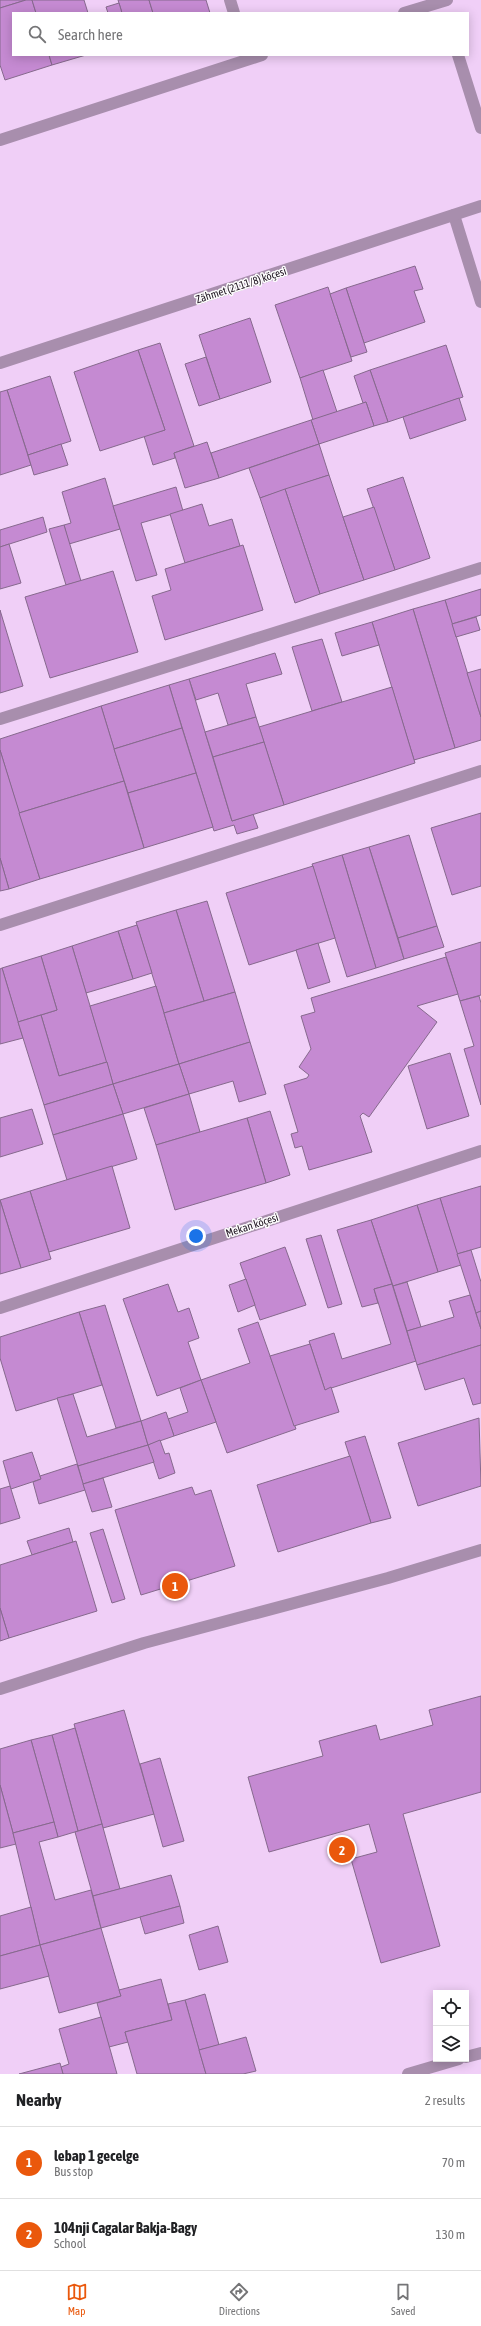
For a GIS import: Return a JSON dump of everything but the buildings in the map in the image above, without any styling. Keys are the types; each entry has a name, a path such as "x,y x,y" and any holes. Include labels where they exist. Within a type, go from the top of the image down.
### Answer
{"street":[{"path":"230,0 234,12"},
{"path":"409,12 444,5"},
{"path":"458,56 481,128"},
{"path":"0,140 248,57"},
{"name":"Zähmet (2111/8) köçesi","path":"0,363 481,206"},
{"path":"454,215 481,302"},
{"path":"0,719 481,568"},
{"path":"0,925 481,771"},
{"name":"Mekan köçesi","path":"0,1308 481,1151"},
{"path":"0,1688 144,1643 388,1578 481,1550"},
{"path":"469,2056 481,2052"},
{"path":"408,2074 449,2062"}],"place":[{"name":"lebap 1 gecelge","path":"175,1586"},
{"name":"104nji Cagalar Bakja-Bagy","path":"342,1850"}]}
